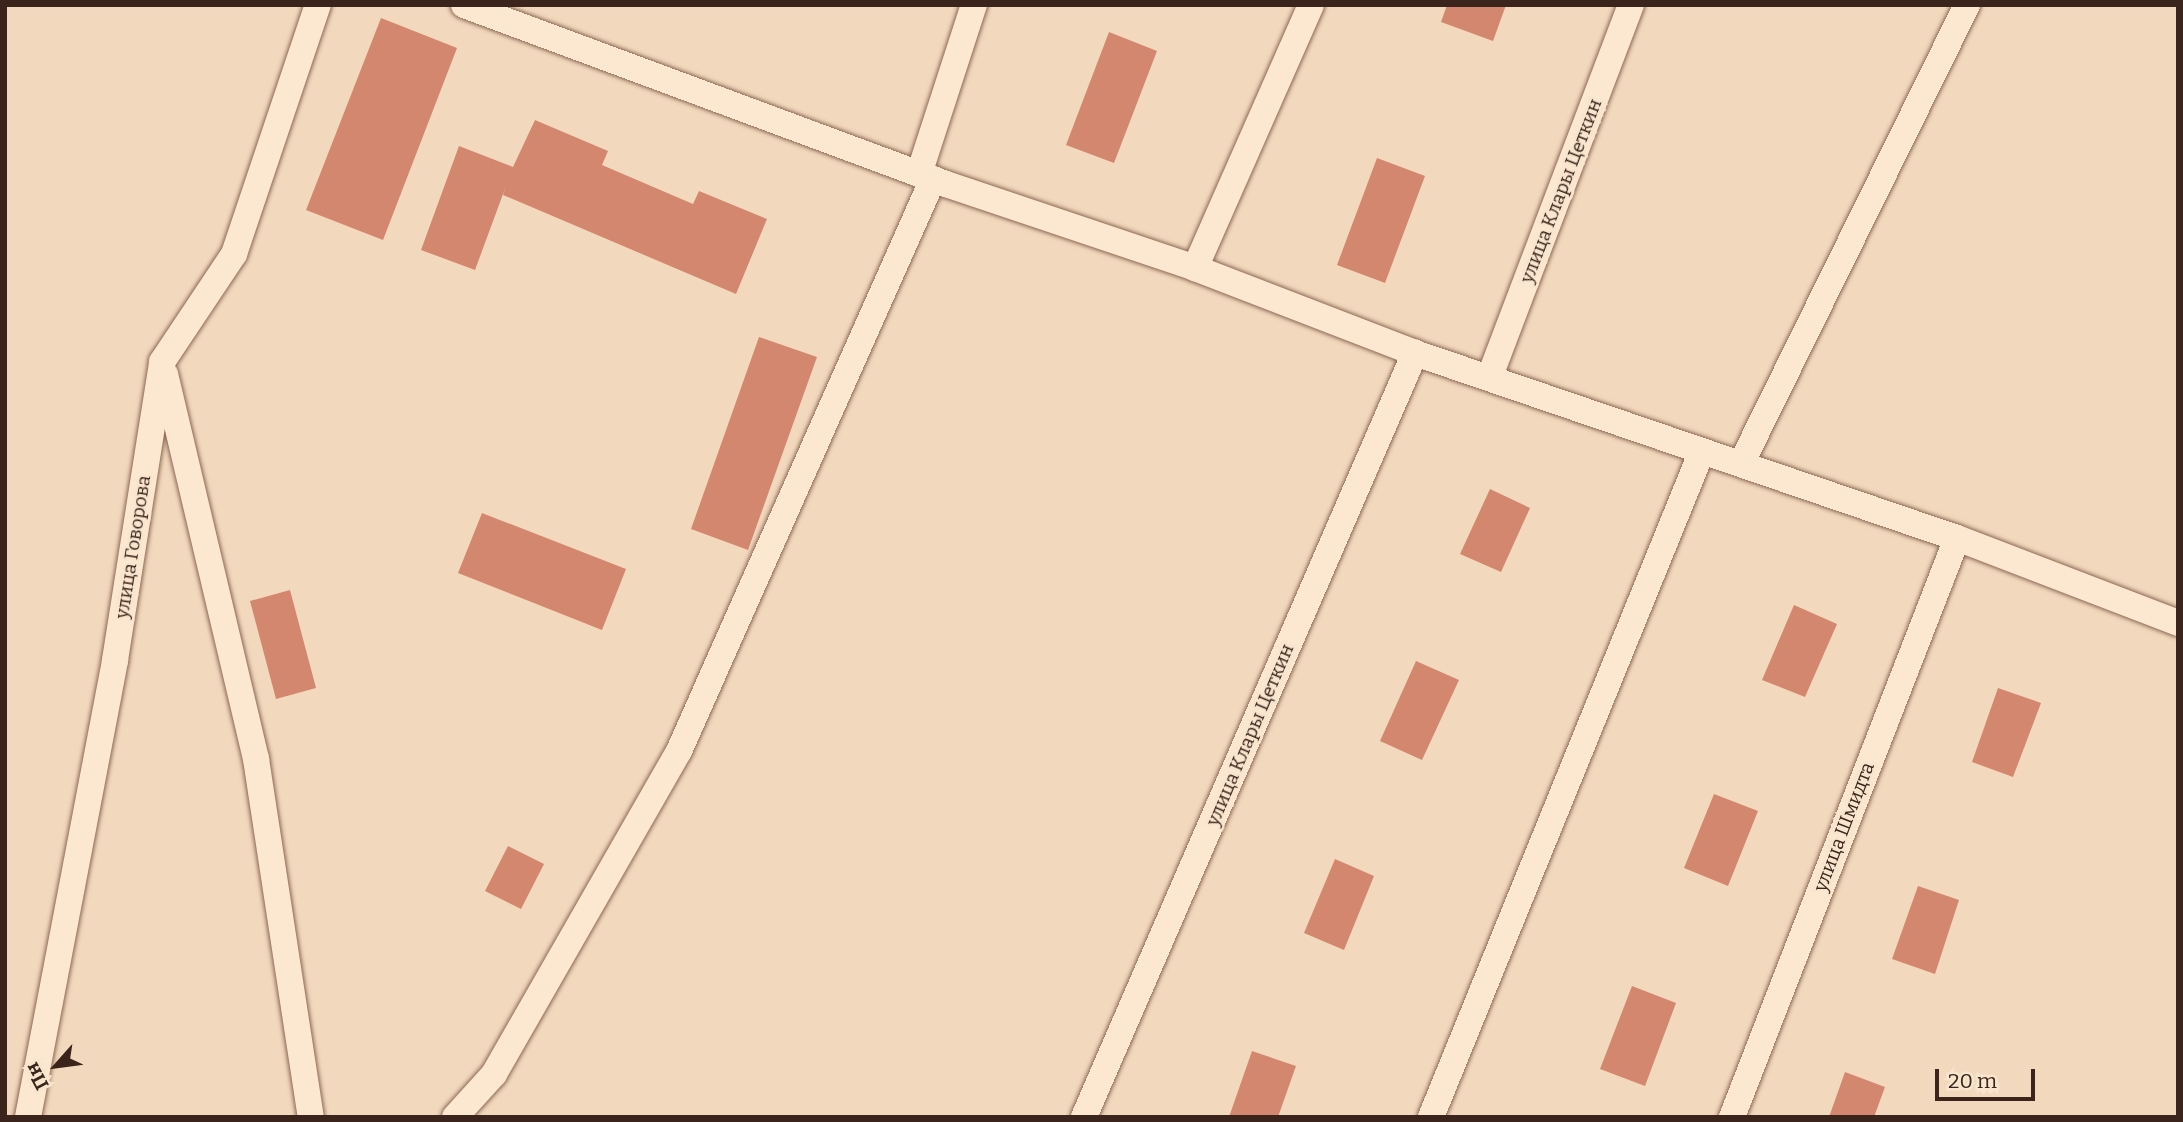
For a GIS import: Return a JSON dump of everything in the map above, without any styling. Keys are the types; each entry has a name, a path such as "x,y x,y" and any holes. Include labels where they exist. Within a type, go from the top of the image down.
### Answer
{"street":[{"name":"улица Говорова","path":"28,1117 115,660 162,362 234,254 318,5"},
{"path":"464,5 926,177 1195,268 1415,353 1490,376 1957,538 2178,623"},
{"path":"455,1117 494,1074 679,751 926,177 974,5"},
{"path":"1195,268 1311,5"},
{"name":"улица Клары Цеткин","path":"1490,376 1632,5"},
{"path":"1741,464 1967,5"},
{"name":"улица Клары Цеткин","path":"1084,1117 1415,353"},
{"path":"162,362 256,760 311,1117"},
{"path":"1431,1117 1702,451"},
{"name":"улица Шмидта","path":"1732,1117 1957,538"}],"building":[{"path":"1447,5 1506,5 1493,41 1441,22"},
{"path":"381,18 457,48 383,240 306,210"},
{"path":"1109,32 1157,51 1114,163 1066,145"},
{"path":"535,120 608,151 602,165 693,204 699,191 767,219 736,294 503,195 506,186 475,270 421,250 459,146 513,167"},
{"path":"1377,158 1425,176 1385,283 1337,265"},
{"path":"759,337 817,357 748,550 691,529"},
{"path":"1490,489 1530,508 1501,572 1460,554"},
{"path":"482,513 626,569 602,630 458,573"},
{"path":"290,590 316,688 276,699 250,601"},
{"path":"1794,605 1837,624 1805,697 1762,680"},
{"path":"1416,661 1459,680 1422,760 1380,741"},
{"path":"1998,688 2041,703 2013,777 1972,762"},
{"path":"1714,794 1758,811 1728,886 1684,868"},
{"path":"508,846 544,864 521,909 485,891"},
{"path":"1335,859 1374,876 1344,950 1304,933"},
{"path":"1918,886 1959,900 1935,974 1892,959"},
{"path":"1632,986 1676,1003 1645,1086 1600,1069"},
{"path":"1252,1051 1296,1066 1278,1117 1229,1117"},
{"path":"1845,1072 1885,1087 1874,1117 1829,1117"}]}
